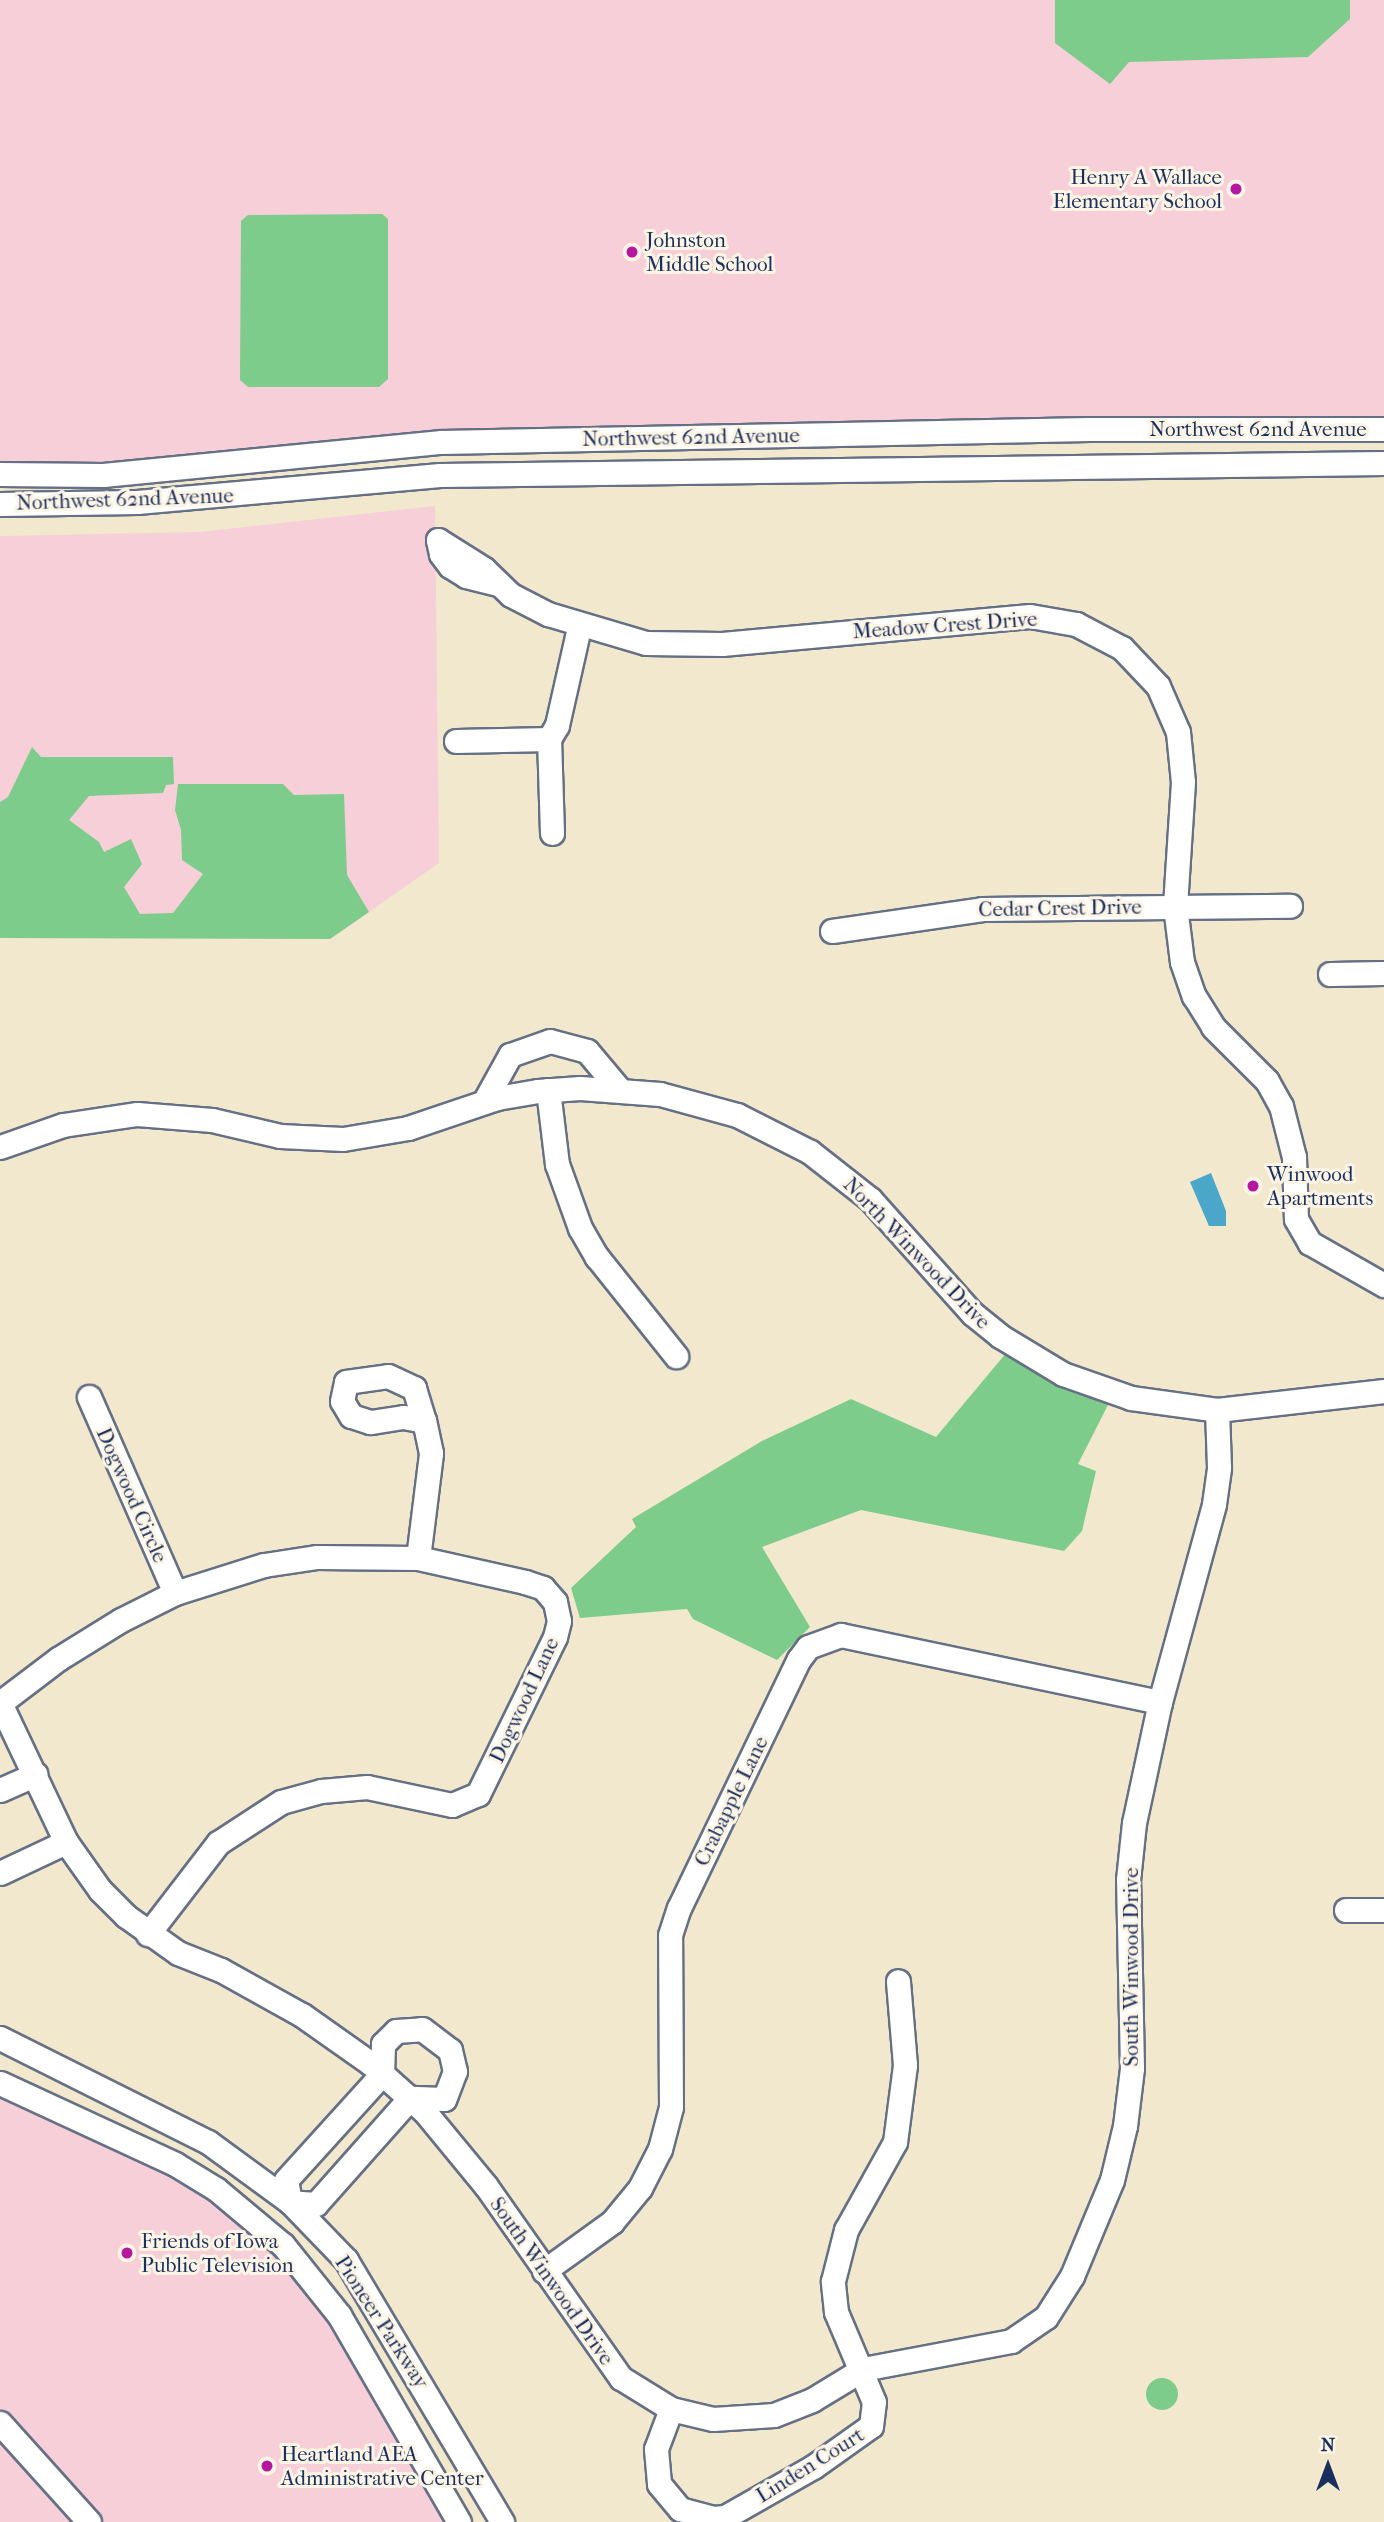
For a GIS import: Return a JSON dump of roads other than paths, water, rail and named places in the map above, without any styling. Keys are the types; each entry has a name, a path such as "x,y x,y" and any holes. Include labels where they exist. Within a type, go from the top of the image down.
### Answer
{"street":[{"name":"Northwest 62nd Avenue","path":"0,474 103,475 441,442 1089,429 1384,429"},
{"name":"Northwest 62nd Avenue","path":"0,504 138,502 440,475 1384,463"},
{"name":"Meadow Crest Drive","path":"497,584 548,614 629,640 684,646 1021,616 1053,618 1101,634 1142,666 1158,686 1178,732 1183,782 1175,906 1182,962 1194,996 1213,1027 1267,1081 1281,1105 1294,1157 1296,1219 1310,1243 1326,1255 1349,1263 1384,1284"},
{"path":"552,833 549,739 557,725 579,626"},
{"path":"456,741 549,739"},
{"name":"Cedar Crest Drive","path":"832,931 982,909 1290,906"},
{"path":"1330,974 1384,973"},
{"path":"484,1102 510,1055 551,1041 587,1051 619,1089"},
{"name":"North Winwood Drive","path":"0,1147 63,1125 138,1115 212,1120 280,1136 343,1139 408,1128 484,1102 548,1090 619,1089 724,1111 810,1152 870,1199 973,1314 1033,1358 1130,1398 1217,1410 1384,1391"},
{"path":"548,1090 557,1164 580,1228 597,1257 676,1356"},
{"name":"Dogwood Circle","path":"89,1397 175,1593"},
{"name":"South Winwood Drive","path":"418,2105 486,2186 607,2363 642,2395 671,2409 713,2419 764,2417 812,2400 858,2371 1011,2341 1046,2317 1072,2276 1112,2180 1125,2126 1134,2009 1128,1880 1134,1823 1160,1702 1214,1504 1219,1467 1217,1410"},
{"path":"418,1558 431,1453 424,1422"},
{"name":"Dogwood Lane","path":"0,1703 58,1659 175,1593 264,1565 317,1557 418,1558 542,1588 555,1602 559,1621 555,1637 478,1794 452,1805 368,1787 321,1791 281,1802 218,1843 148,1934"},
{"name":"Crabapple Lane","path":"544,2271 612,2222 640,2188 660,2149 671,2107 670,1936 679,1908 799,1659 808,1647 841,1634 1160,1702"},
{"path":"0,1703 66,1842 100,1890 148,1934 302,2015 382,2074 418,2105"},
{"path":"0,1790 36,1774"},
{"path":"0,1873 66,1842"},
{"path":"1346,1910 1384,1910"},
{"name":"Linden Court","path":"671,2409 656,2449 659,2484 680,2509 696,2516 725,2516 864,2434 875,2414 874,2402 858,2371 836,2312 833,2281 846,2230 895,2142 905,2065 898,1981"},
{"path":"267,2230 290,2202 286,2180 382,2074 383,2044 396,2031 422,2029 435,2036 450,2050 455,2071 444,2099 418,2105 316,2204 290,2202"},
{"name":"Pioneer Parkway","path":"0,2038 208,2142 290,2202 354,2271 498,2515"},
{"name":"Pioneer Parkway","path":"0,2083 175,2164 267,2230 306,2270 339,2315 459,2522"},
{"path":"0,2423 89,2522"},
{"path":"472,2522 498,2515"}],"water":[{"path":"1211,1173 1226,1211 1226,1226 1209,1226 1190,1182"}],"place":[{"name":"Henry A Wallace Elementary School","path":"1236,189"},
{"name":"Johnston Middle School","path":"632,252"},
{"name":"Winwood Apartments","path":"1253,1186"},
{"name":"Friends of Iowa Public Television","path":"127,2253"},
{"name":"Heartland AEA Administrative Center","path":"267,2466"}]}
